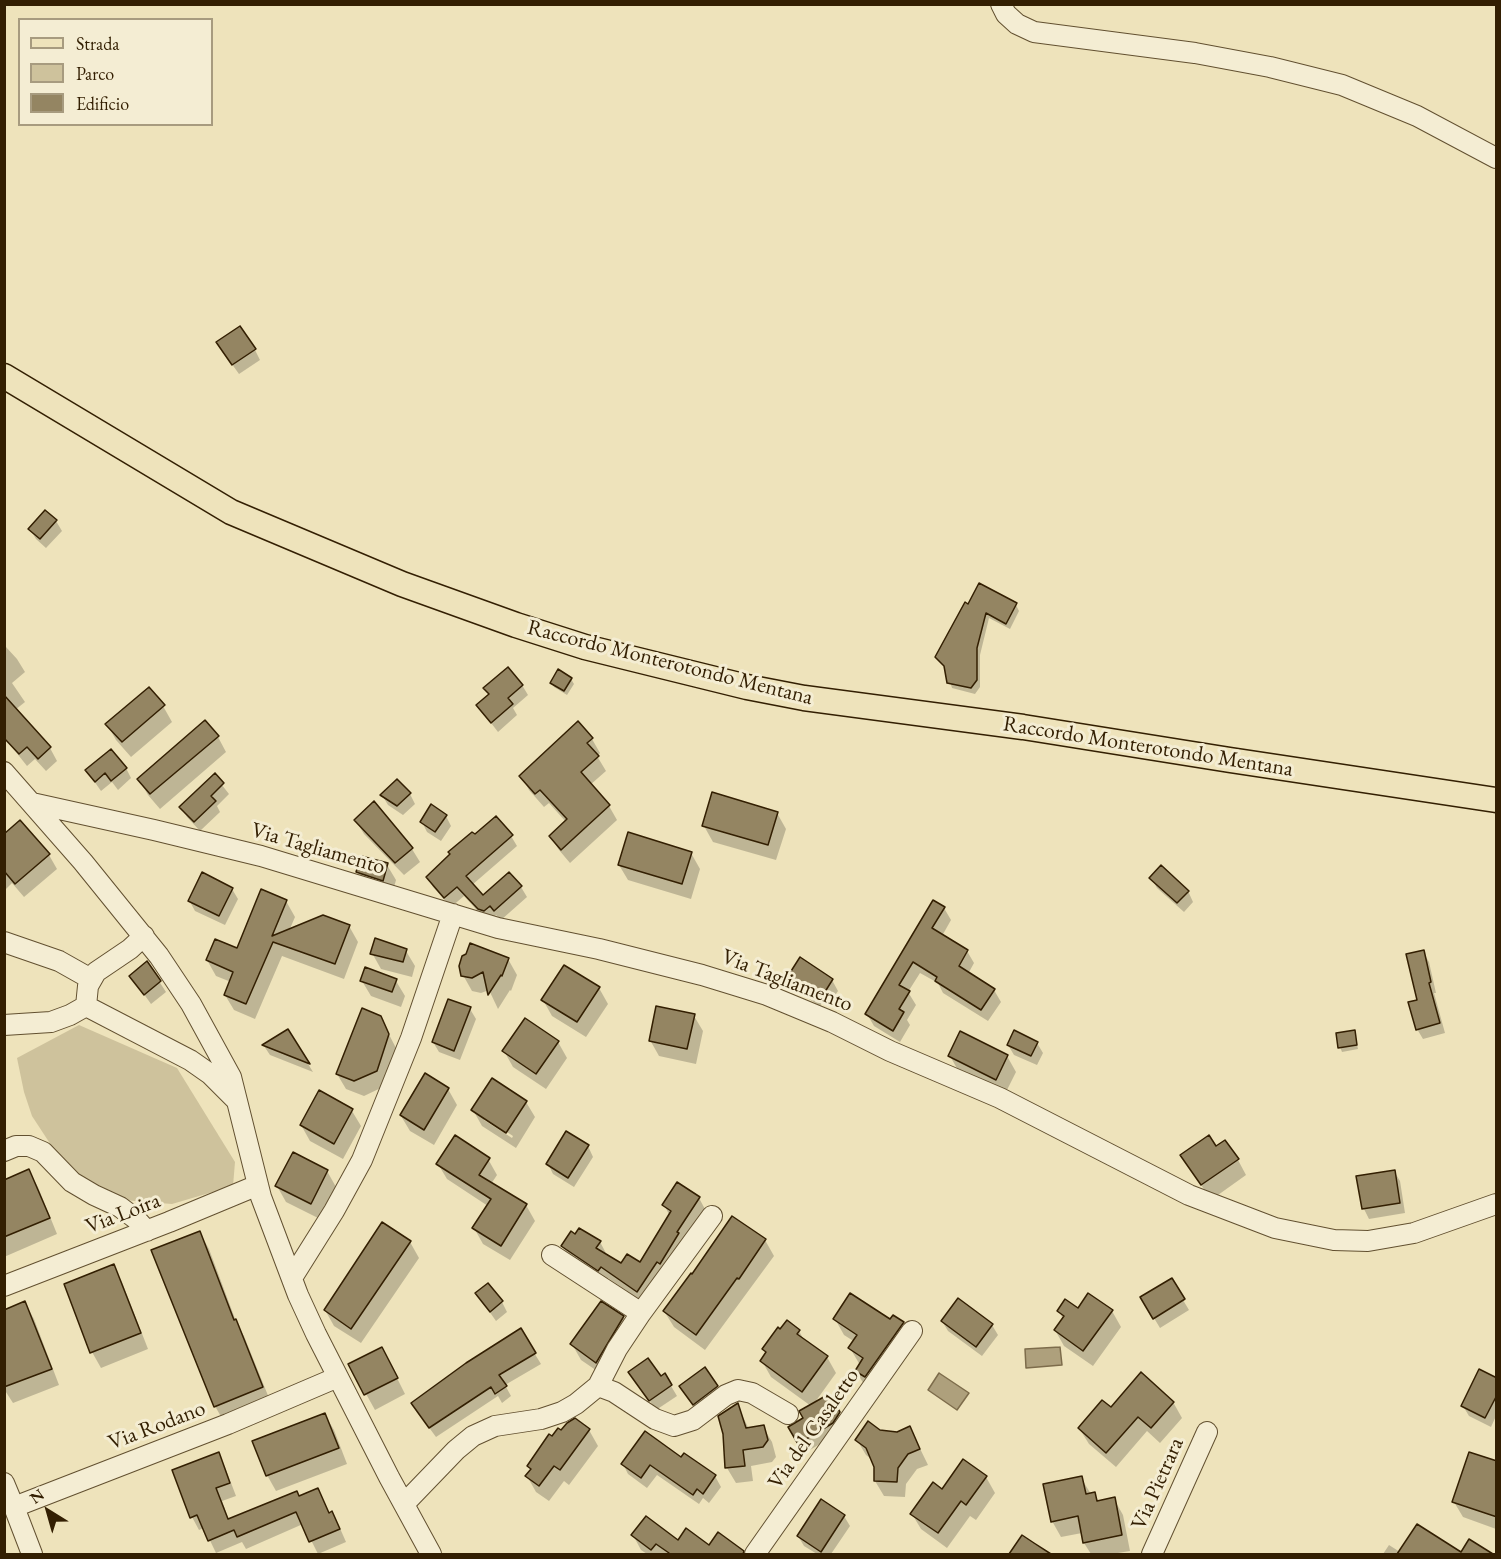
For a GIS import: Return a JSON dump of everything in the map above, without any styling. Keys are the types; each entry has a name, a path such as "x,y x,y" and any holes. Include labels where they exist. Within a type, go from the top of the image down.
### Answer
{"main road":[{"name":"Raccordo Monterotondo Mentana","path":"4,376 231,512 402,584 585,647 757,689 822,701 1023,727 1497,800"}],"street":[{"path":"1001,4 1006,14 1017,24 1034,32 1195,53 1270,67 1341,85 1417,116 1497,159"},
{"path":"4,772 144,936 191,1004 231,1077 258,1185 292,1278 316,1334 431,1554"},
{"name":"Via Tagliamento","path":"32,804 261,856 498,928 600,949 702,975 767,995 832,1022 890,1052 1000,1098 1189,1195 1275,1228 1334,1240 1368,1241 1414,1233 1497,1204"},
{"path":"292,1278 334,1211 362,1160 411,1038 453,914"},
{"path":"86,1006 86,993 91,979 101,967 130,949 144,936"},
{"path":"4,942 59,961 91,979"},
{"path":"86,1006 190,1060 217,1080 237,1100"},
{"path":"4,1025 51,1022 86,1006"},
{"path":"4,1151 16,1146 29,1146 43,1152 72,1182 120,1207 147,1231"},
{"name":"Via Loira","path":"4,1286 258,1185"},
{"path":"404,1504 456,1450 473,1436 495,1426 541,1419 562,1412 598,1386 617,1349 641,1313 712,1216"},
{"path":"552,1255 641,1313"},
{"name":"Via del Casaletto","path":"755,1554 912,1331"},
{"name":"Via Rodano","path":"14,1507 228,1424 338,1377"},
{"path":"598,1386 614,1392 655,1419 674,1426 693,1420 726,1395 738,1390 752,1393 788,1414"},
{"name":"Via Pietrara","path":"1152,1554 1207,1432"},
{"path":"4,1483 32,1554"}],"green space":[{"path":"79,1025 177,1068 235,1162 233,1186 172,1204 123,1200 66,1168 32,1116 17,1058"}],"shaded area":[{"path":"1060,1347 1062,1365 1026,1368 1025,1349"},
{"path":"939,1373 969,1393 957,1410 928,1390"}],"building":[{"path":"240,326 256,349 232,365 216,342"},
{"path":"45,510 57,520 40,539 28,529"},
{"path":"979,583 1017,603 1006,624 986,613 977,648 977,680 971,688 947,683 944,666 935,657 965,602 968,604"},
{"path":"508,667 523,685 508,698 513,704 491,723 476,705 489,694 483,688"},
{"path":"558,669 572,678 564,691 550,683"},
{"path":"149,687 165,705 122,742 105,724"},
{"path":"4,695 51,747 38,759 27,747 19,754 4,738"},
{"path":"205,720 219,736 150,794 137,779"},
{"path":"578,721 593,738 587,743 599,756 581,772 610,805 561,850 549,836 567,819 540,790 535,794 519,776"},
{"path":"111,749 127,768 111,781 105,773 95,782 85,770"},
{"path":"215,773 224,783 211,796 216,801 194,822 179,807"},
{"path":"397,779 411,793 397,806 380,795"},
{"path":"712,792 778,812 768,845 702,826"},
{"path":"374,801 413,848 395,863 354,820"},
{"path":"431,804 447,815 435,832 420,822"},
{"path":"496,816 513,835 466,876 483,895 509,872 522,886 494,911 490,906 484,911 478,909 457,887 444,898 426,877 450,854 448,852"},
{"path":"20,820 50,854 15,884 4,871 4,834"},
{"path":"628,832 692,852 682,884 618,865"},
{"path":"361,856 388,863 383,881 356,872"},
{"path":"1161,865 1189,891 1177,903 1149,878"},
{"path":"202,872 233,888 219,916 188,901"},
{"path":"261,889 287,900 272,936 323,915 350,925 335,964 273,942 246,1004 224,995 233,972 206,960 215,939 237,948"},
{"path":"933,900 945,907 932,928 968,950 959,966 995,989 981,1010 935,981 937,977 913,962 899,985 910,991 899,1009 904,1012 893,1031 865,1014"},
{"path":"375,938 407,949 403,962 370,954"},
{"path":"470,943 509,958 502,976 488,995 483,972 472,978 461,976 459,966"},
{"path":"1424,950 1431,982 1429,983 1440,1023 1416,1030 1408,1002 1417,1000 1406,954"},
{"path":"800,957 833,979 823,995 818,991 814,997 786,979"},
{"path":"147,961 161,981 144,995 129,976"},
{"path":"564,965 600,987 577,1022 541,1000"},
{"path":"365,967 397,979 392,992 360,981"},
{"path":"448,999 471,1007 454,1051 432,1042"},
{"path":"656,1006 695,1014 687,1049 649,1041"},
{"path":"362,1008 381,1016 389,1034 377,1071 354,1081 336,1074"},
{"path":"525,1018 559,1041 536,1074 502,1051"},
{"path":"288,1029 310,1064 262,1045"},
{"path":"1014,1030 1038,1042 1031,1056 1007,1045"},
{"path":"1355,1030 1357,1045 1338,1048 1336,1033"},
{"path":"960,1031 1008,1055 996,1080 948,1056"},
{"path":"425,1073 449,1088 424,1130 400,1115"},
{"path":"492,1078 527,1101 506,1133 471,1110"},
{"path":"319,1090 353,1109 334,1144 300,1125"},
{"path":"566,1131 589,1145 568,1178 546,1164"},
{"path":"455,1135 490,1158 479,1175 527,1204 501,1246 472,1228 491,1199 436,1164"},
{"path":"1209,1135 1216,1146 1225,1140 1239,1159 1201,1185 1180,1155"},
{"path":"293,1152 328,1170 311,1204 275,1186"},
{"path":"29,1169 50,1218 4,1237 4,1180"},
{"path":"1395,1170 1400,1203 1362,1209 1356,1176"},
{"path":"677,1182 700,1197 677,1232 679,1233 660,1264 657,1262 637,1292 601,1267 598,1271 561,1246 571,1231 575,1234 579,1228 601,1241 596,1248 621,1263 627,1254 640,1262 671,1211 662,1205"},
{"path":"732,1216 766,1239 696,1335 663,1311"},
{"path":"382,1222 411,1241 351,1329 324,1310"},
{"path":"200,1231 234,1320 236,1319 263,1387 214,1407 151,1250"},
{"path":"114,1264 141,1333 90,1353 64,1284"},
{"path":"1172,1278 1185,1299 1153,1319 1140,1297"},
{"path":"488,1283 503,1301 490,1312 475,1293"},
{"path":"850,1293 890,1319 893,1315 904,1322 865,1377 855,1371 863,1358 848,1348 857,1335 833,1319"},
{"path":"1088,1293 1113,1310 1083,1351 1054,1330 1064,1316 1057,1311 1065,1299 1078,1308"},
{"path":"958,1298 993,1324 976,1347 941,1321"},
{"path":"25,1301 52,1369 4,1387 4,1310"},
{"path":"601,1301 624,1316 596,1363 570,1344"},
{"path":"787,1320 800,1330 797,1334 828,1356 802,1392 760,1361 766,1352 762,1349 778,1327 780,1329"},
{"path":"521,1328 536,1353 499,1375 507,1386 495,1394 491,1387 429,1428 411,1403 466,1363"},
{"path":"382,1347 398,1378 364,1395 348,1364"},
{"path":"648,1358 661,1376 665,1373 672,1385 649,1401 628,1372"},
{"path":"705,1367 718,1386 693,1405 679,1386"},
{"path":"1479,1369 1497,1378 1497,1395 1485,1418 1461,1406"},
{"path":"1141,1372 1174,1402 1151,1428 1138,1417 1106,1453 1078,1428 1102,1400 1111,1407"},
{"path":"829,1394 840,1412 833,1423 798,1444 788,1427 803,1418 799,1411"},
{"path":"738,1403 746,1428 764,1425 768,1440 763,1447 743,1450 745,1466 725,1468 723,1434 718,1416"},
{"path":"325,1413 339,1448 266,1476 252,1441"},
{"path":"575,1418 590,1429 560,1470 554,1466 539,1486 525,1476 531,1469 527,1466 549,1434 552,1436 558,1428 561,1430"},
{"path":"868,1421 880,1430 897,1432 910,1426 920,1449 908,1454 898,1468 897,1482 874,1481 874,1467 866,1448 855,1440"},
{"path":"645,1431 681,1457 684,1453 716,1475 703,1494 697,1489 693,1495 650,1465 641,1478 621,1464"},
{"path":"219,1452 230,1483 216,1488 228,1519 297,1491 299,1496 318,1488 329,1513 332,1511 340,1529 309,1542 296,1512 237,1537 234,1530 208,1541 197,1515 190,1518 172,1470"},
{"path":"1469,1452 1497,1461 1497,1517 1452,1502"},
{"path":"963,1459 987,1476 966,1505 961,1501 938,1533 910,1514 933,1482 942,1489"},
{"path":"1082,1476 1086,1494 1095,1492 1097,1501 1115,1497 1122,1535 1083,1543 1078,1516 1051,1522 1043,1484"},
{"path":"821,1499 845,1515 821,1552 797,1536"},
{"path":"646,1516 678,1540 686,1528 709,1545 718,1532 744,1551 743,1554 667,1554 669,1553 656,1544 651,1550 631,1535"},
{"path":"1417,1524 1461,1552 1469,1539 1493,1554 1397,1554"},
{"path":"1022,1535 1034,1543 1051,1554 1009,1554"}]}
